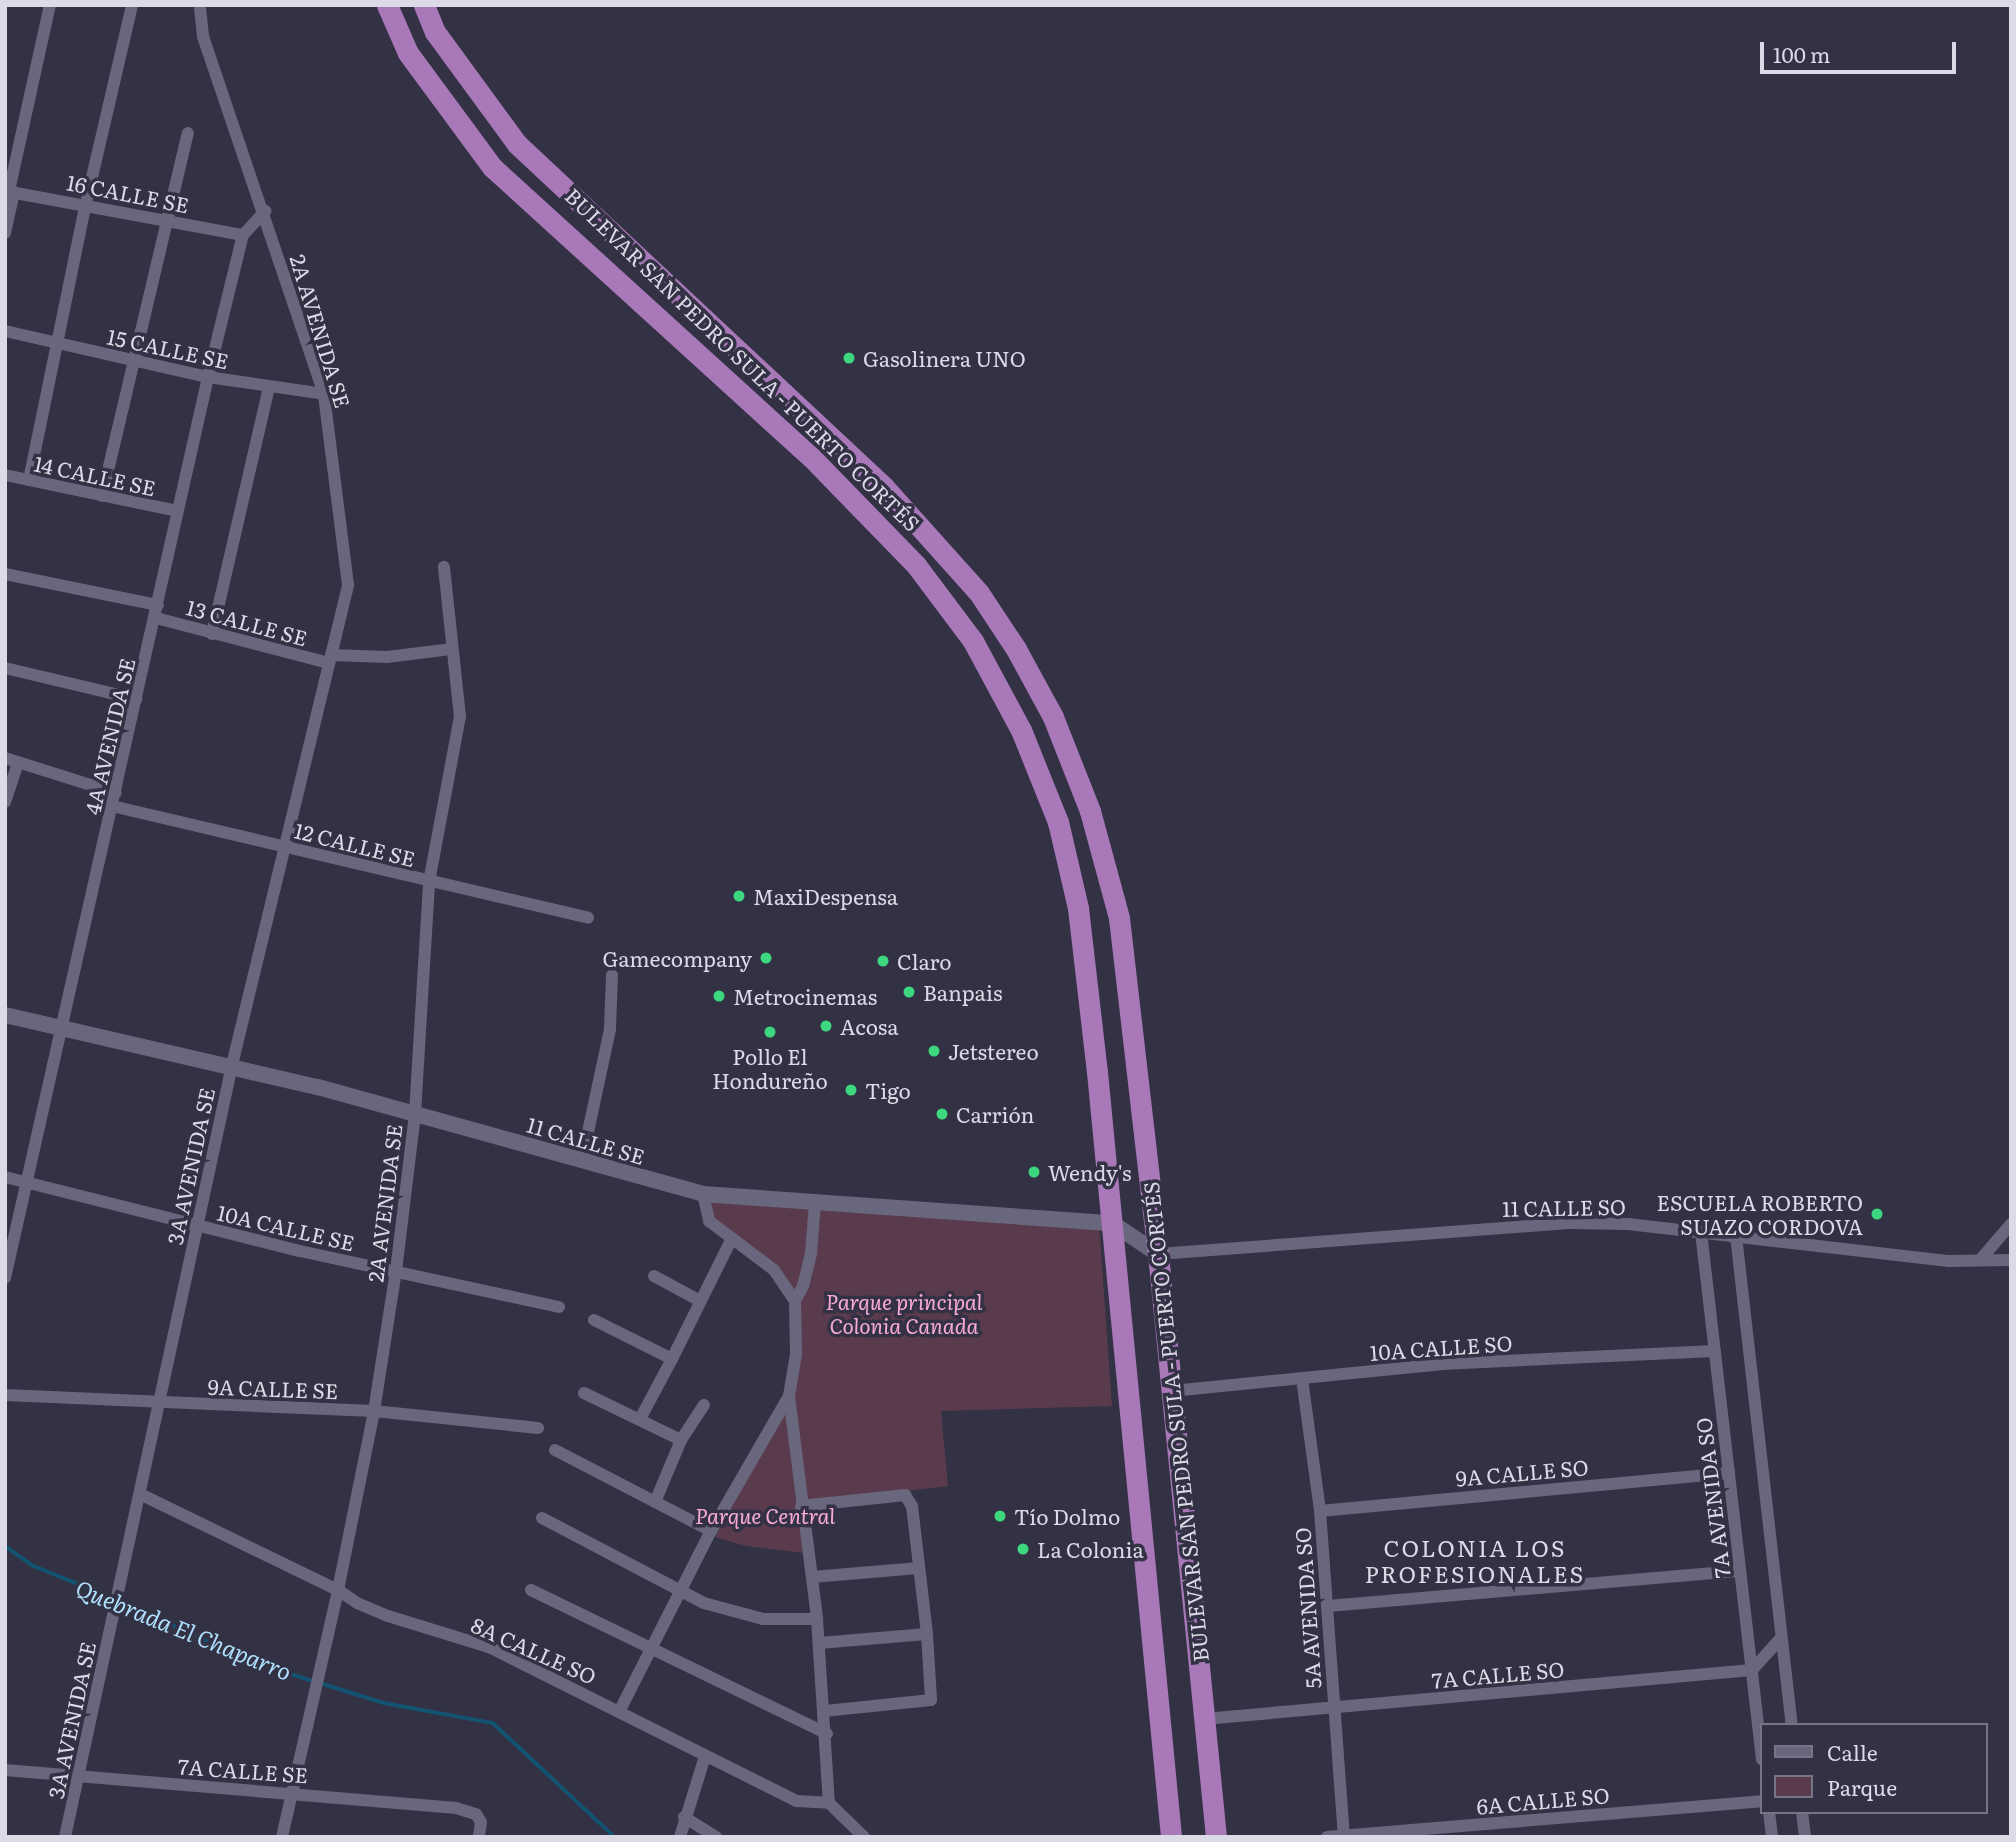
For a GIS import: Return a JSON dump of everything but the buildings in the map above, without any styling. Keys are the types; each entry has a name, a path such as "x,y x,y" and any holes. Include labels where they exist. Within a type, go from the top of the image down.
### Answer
{"highway":[{"name":"BULEVAR SAN PEDRO SULA - PUERTO CORTÉS","path":"387,5 408,52 492,167 811,457 916,565 974,641 1021,730 1061,835 1078,908 1112,1223 1171,1837"},
{"name":"BULEVAR SAN PEDRO SULA - PUERTO CORTÉS","path":"424,5 435,32 517,144 884,487 979,593 1016,649 1053,717 1106,861 1121,930 1158,1254 1216,1837"}],"street":[{"path":"5,233 10,191 50,5"},
{"path":"29,480 86,203 132,5"},
{"name":"2A AVENIDA SE","path":"200,5 203,36 265,211 324,394 340,504"},
{"path":"102,496 188,133"},
{"name":"16 CALLE SE","path":"10,191 86,203 168,222 243,235"},
{"name":"4A AVENIDA SE","path":"5,1278 208,377 243,235 265,211"},
{"name":"15 CALLE SE","path":"5,331 208,377 324,394"},
{"path":"212,634 269,387"},
{"name":"14 CALLE SE","path":"5,475 177,512"},
{"name":"3A AVENIDA SE","path":"65,1837 232,1065 348,585 340,504"},
{"name":"2A AVENIDA SE","path":"282,1837 315,1701 338,1590 374,1411 396,1271 415,1113 429,882 460,717 444,567"},
{"name":"13 CALLE SE","path":"5,574 157,611 212,634 330,659 387,657 451,649"},
{"path":"5,668 136,699"},
{"path":"5,802 11,761 116,793"},
{"name":"12 CALLE SE","path":"113,807 588,918"},
{"path":"582,1160 610,1029 612,975"},
{"name":"11 CALLE SE","path":"5,1015 232,1065 703,1194 1112,1223"},
{"name":"10A CALLE SE","path":"5,1177 197,1226 559,1307"},
{"path":"703,1194 709,1221 774,1270 795,1301"},
{"path":"815,1203 811,1253 803,1286 795,1301 796,1354 789,1396 817,1619 827,1734 829,1803 864,1837"},
{"path":"1112,1223 1158,1254"},
{"name":"11 CALLE SO","path":"1158,1254 1569,1223 1628,1224 1949,1261 2011,1260"},
{"path":"1981,1259 2011,1224"},
{"name":"7A AVENIDA SO","path":"1701,1232 1760,1741"},
{"path":"1736,1236 1792,1723"},
{"path":"640,1419 673,1359 732,1238"},
{"path":"654,1276 700,1301"},
{"path":"594,1320 673,1359"},
{"name":"10A CALLE SO","path":"1172,1391 1441,1364 1714,1351"},
{"name":"5A AVENIDA SO","path":"1302,1379 1320,1511 1344,1836"},
{"path":"584,1393 681,1440"},
{"name":"9A CALLE SE","path":"5,1395 374,1411 538,1428"},
{"path":"620,1710 711,1531 789,1396"},
{"path":"655,1502 681,1440 704,1405"},
{"path":"555,1450 711,1531"},
{"name":"9A CALLE SO","path":"1320,1511 1729,1473"},
{"name":"8A CALLE SO","path":"140,1494 338,1590 357,1603 388,1616 489,1647 620,1710 796,1801 829,1803"},
{"path":"801,1506 905,1495 912,1506 927,1634 932,1700 824,1711"},
{"path":"542,1518 704,1603 763,1619 817,1619"},
{"path":"812,1577 919,1568"},
{"path":"1328,1606 1740,1571"},
{"path":"531,1590 827,1734"},
{"path":"819,1643 927,1634"},
{"path":"1752,1670 1781,1638"},
{"name":"7A CALLE SO","path":"1205,1719 1752,1670"},
{"path":"680,1837 705,1756"},
{"name":"7A CALLE SE","path":"5,1770 456,1808 476,1814 481,1822 479,1837"},
{"name":"6A CALLE SO","path":"1327,1837 1760,1801"},
{"path":"1769,1814 1772,1837"},
{"path":"1802,1814 1805,1837"},
{"path":"684,1817 716,1837"}],"green space":[{"name":"Parque principal Colonia Canada","path":"703,1194 1099,1223 1112,1406 941,1411 948,1486 804,1503 792,1394 799,1302 777,1268 709,1221"},
{"name":"Parque Central","path":"787,1405 804,1553 746,1546 715,1537"}],"waterway":[{"name":"Quebrada El Chaparro","path":"5,1546 34,1566 113,1598"},
{"name":"Quebrada El Chaparro","path":"120,1601 249,1660 313,1681"},
{"name":"Quebrada El Chaparro","path":"320,1683 384,1703 493,1723 615,1837"}],"place":[{"name":"Gasolinera UNO","path":"849,358"},
{"name":"MaxiDespensa","path":"739,896"},
{"name":"Gamecompany","path":"766,958"},
{"name":"Claro","path":"883,961"},
{"name":"Banpais","path":"909,992"},
{"name":"Metrocinemas","path":"719,996"},
{"name":"Acosa","path":"826,1026"},
{"name":"Pollo El Hondureño","path":"770,1032"},
{"name":"Jetstereo","path":"934,1051"},
{"name":"Tigo","path":"851,1090"},
{"name":"Carrión","path":"942,1114"},
{"name":"Wendy's","path":"1034,1172"},
{"name":"ESCUELA ROBERTO SUAZO CORDOVA","path":"1877,1214"},
{"name":"Tío Dolmo","path":"1000,1516"},
{"name":"La Colonia","path":"1023,1549"}],"district":[{"name":"COLONIA LOS PROFESIONALES","path":"1475,1560"}]}
